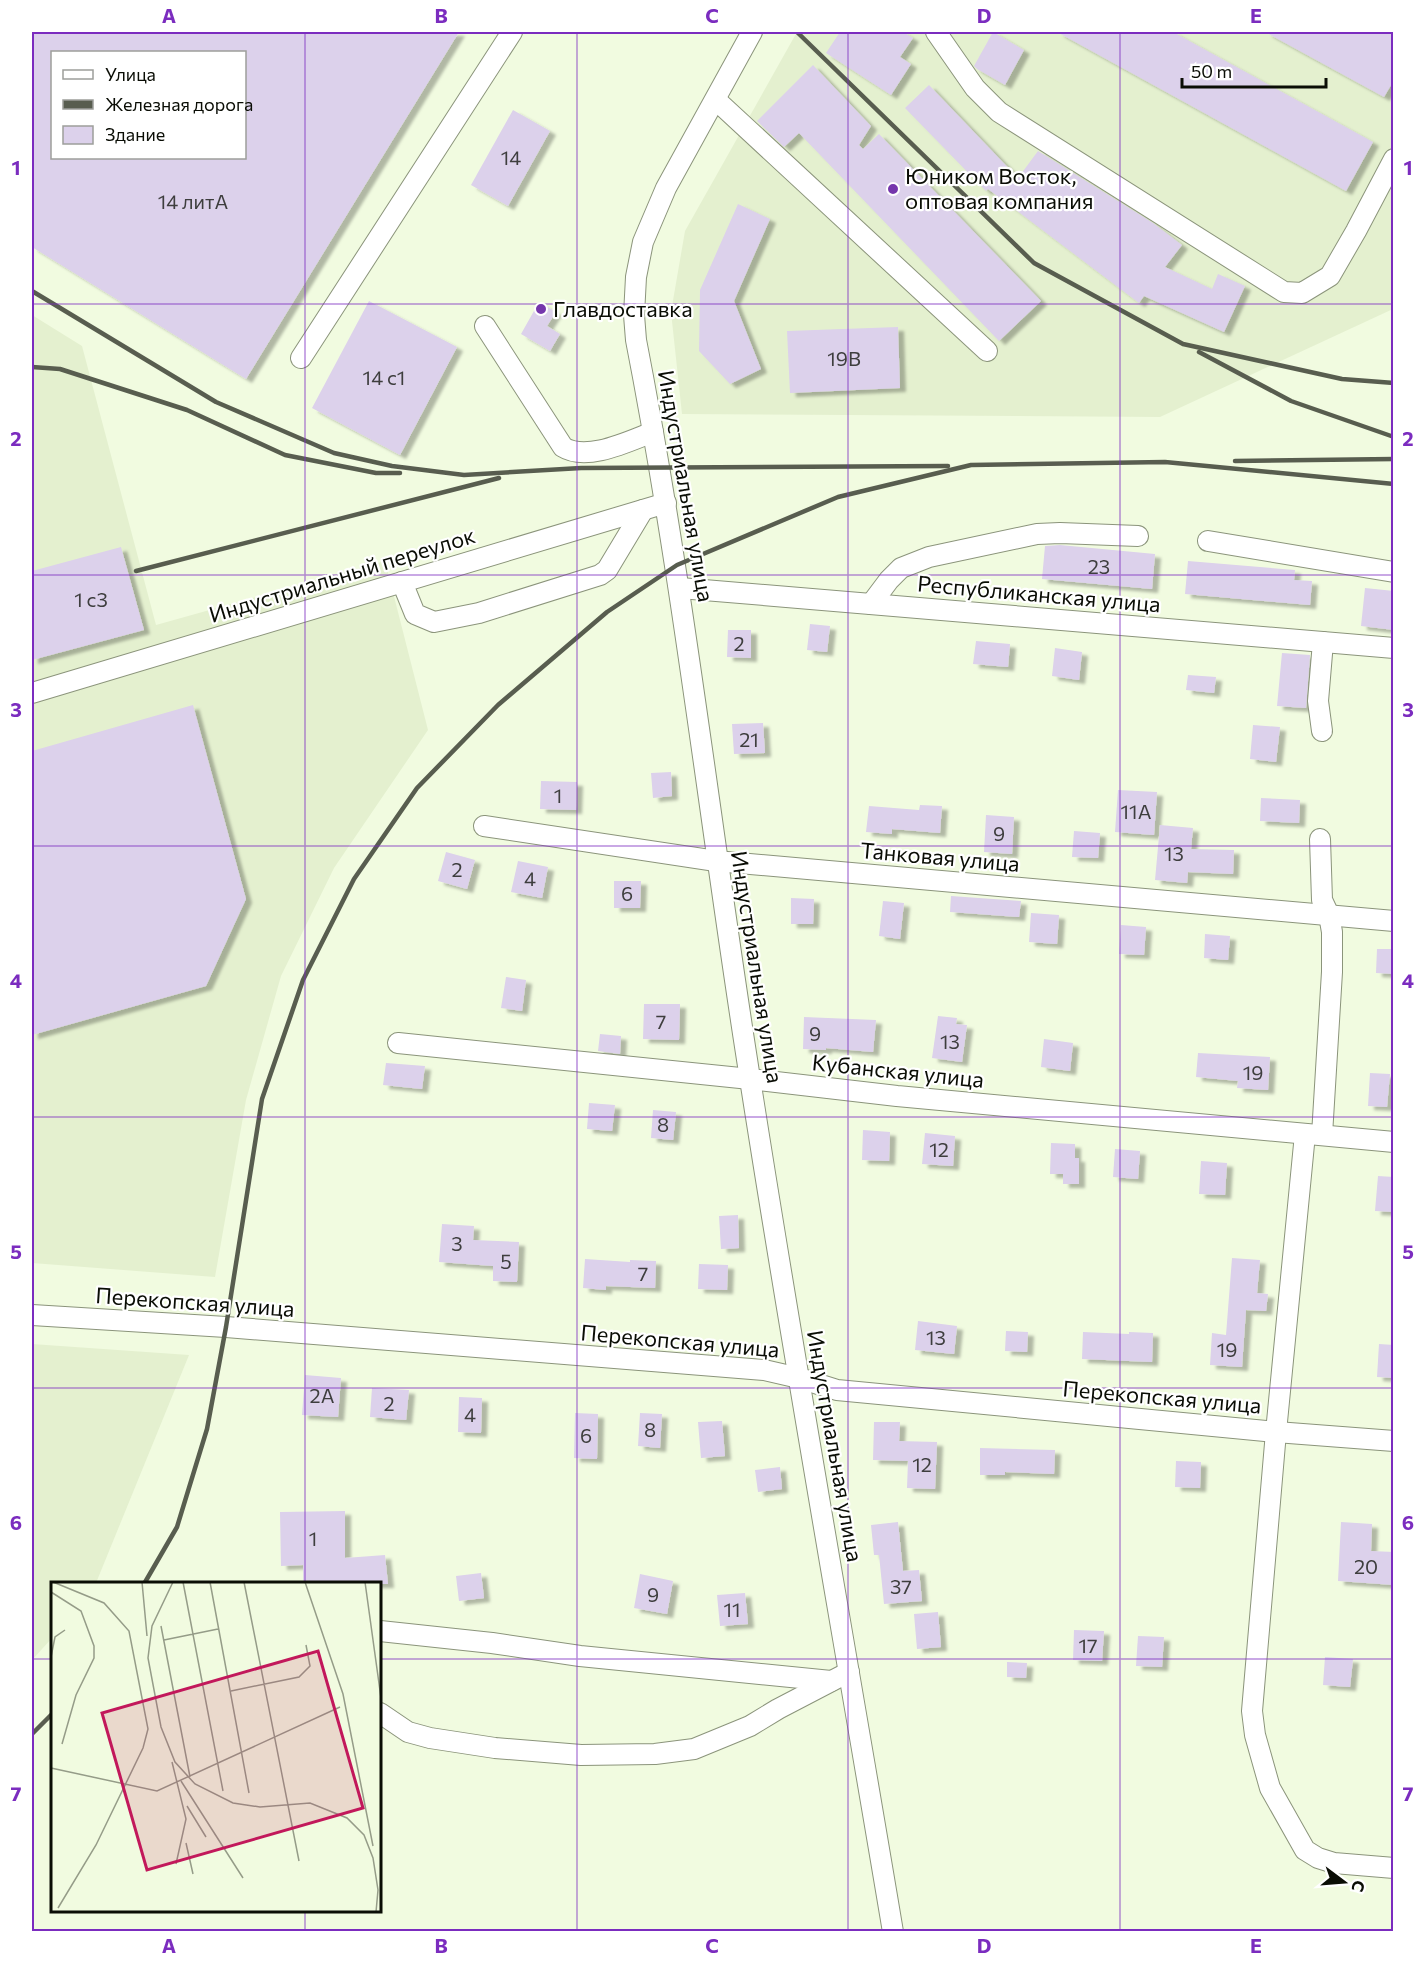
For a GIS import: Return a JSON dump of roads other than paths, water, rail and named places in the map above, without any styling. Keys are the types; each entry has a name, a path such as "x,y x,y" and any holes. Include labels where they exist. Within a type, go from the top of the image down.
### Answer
{"street":[{"path":"301,358 512,32"},
{"path":"936,32 975,88 999,112 1284,292 1302,293 1329,276 1394,159"},
{"name":"Индустриальная улица","path":"750,36 666,188 643,242 636,277 634,315 636,340 680,588 716,861 750,1079 893,1932"},
{"path":"716,100 987,351"},
{"path":"485,326 564,447 571,452 580,453 604,449 652,432"},
{"name":"Индустриальный переулок","path":"32,693 666,503"},
{"path":"402,582 415,615 424,620 434,622 479,613 600,575 608,570 643,510"},
{"path":"871,604 889,580 902,568 929,557 1037,534 1060,532 1138,536"},
{"path":"1208,541 1394,572"},
{"name":"Республиканская улица","path":"680,588 1394,648"},
{"path":"1322,731 1318,701 1323,642"},
{"name":"Танковая улица","path":"484,826 716,861 1394,921"},
{"path":"1320,839 1322,900 1329,915 1332,932 1332,972 1314,1135 1276,1432 1251,1711 1255,1735 1270,1788 1305,1850 1318,1858 1334,1863 1394,1868"},
{"name":"Кубанская улица","path":"398,1043 897,1096 1394,1142"},
{"name":"Перекопская улица","path":"32,1315 764,1370 837,1390 1394,1441"},
{"path":"381,1631 492,1643 580,1656 831,1681"},
{"path":"381,1714 408,1732 430,1738 495,1748 581,1755 655,1754 694,1749 750,1726 849,1672"}],"railway":[{"path":"797,32 1034,263 1183,344 1342,379 1394,383"},
{"path":"32,291 216,402 334,453 392,466 464,475 581,468 948,466"},
{"path":"1199,352 1291,401 1394,437"},
{"path":"32,367 60,369 187,410 285,455 376,473 400,473"},
{"path":"1235,461 1394,459"},
{"path":"145,1582 177,1527 207,1429 226,1327 262,1099 303,980 354,879 417,788 498,705 607,612 677,565 838,497 971,465 1165,462 1394,484"},
{"path":"136,571 499,478"},
{"path":"32,1734 51,1715"}],"place":[{"name":"Юником Восток, оптовая компания","path":"893,189"},
{"name":"Главдоставка","path":"541,309"}]}
